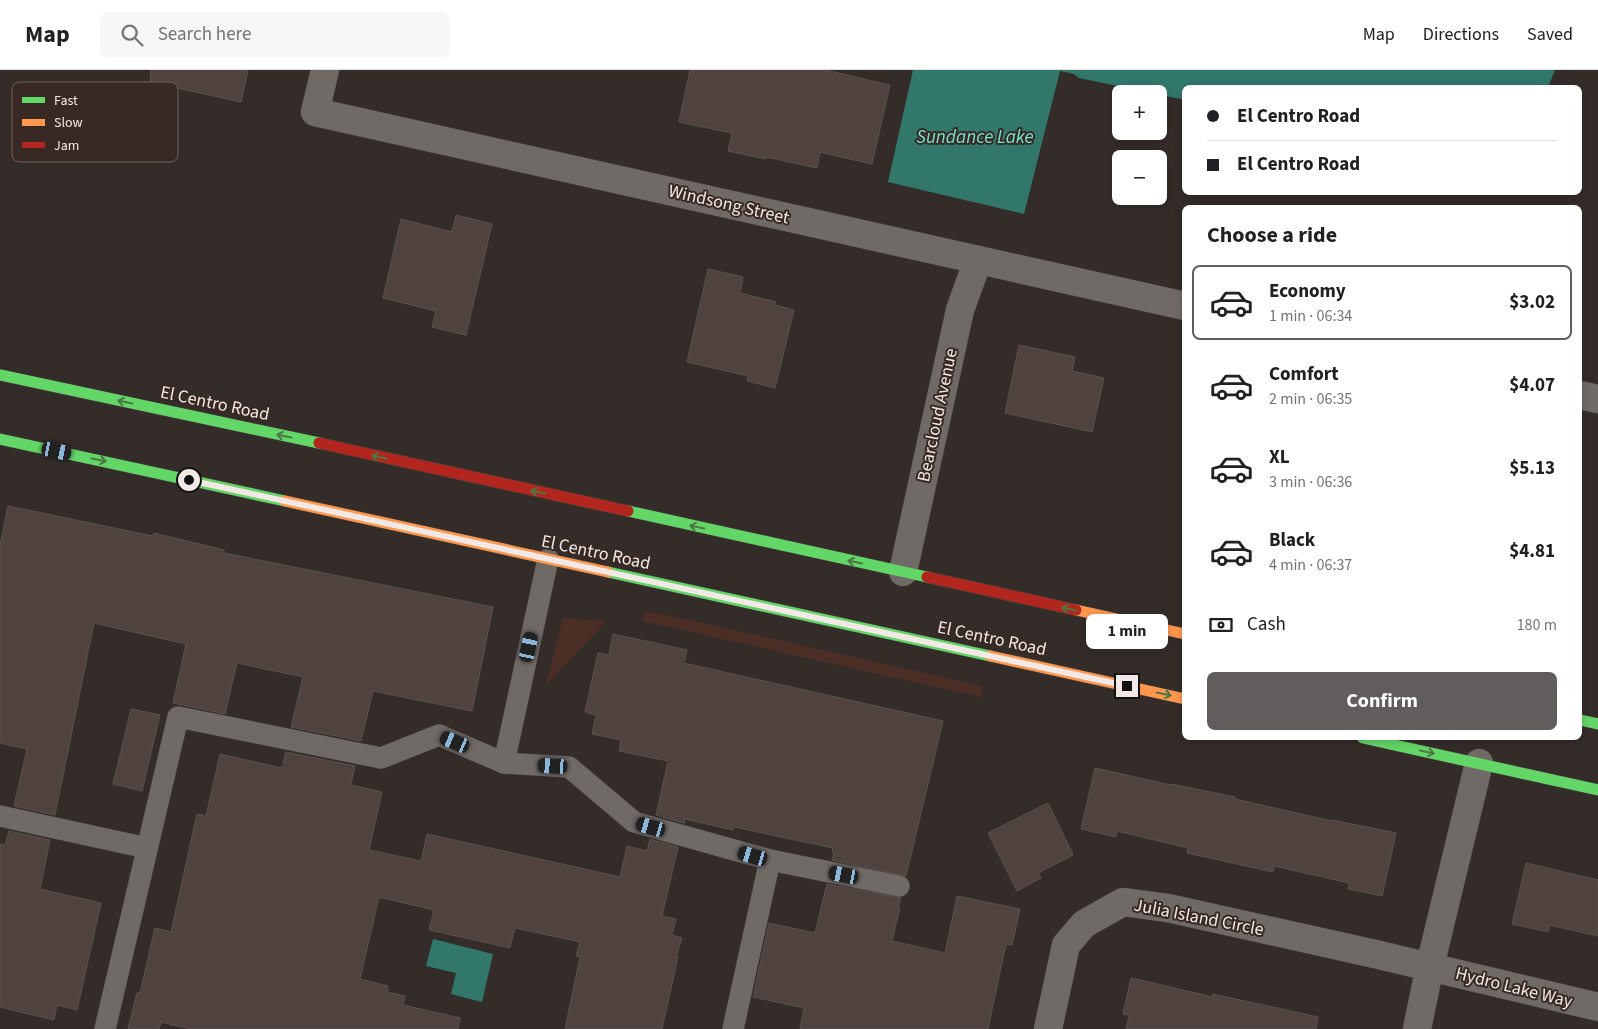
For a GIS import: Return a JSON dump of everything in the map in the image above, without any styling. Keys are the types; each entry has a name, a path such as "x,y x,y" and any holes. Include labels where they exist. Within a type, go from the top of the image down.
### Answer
{"main road":[{"name":"El Centro Road","path":"0,375 342,448 1182,633"},
{"name":"El Centro Road","path":"0,439 1182,698"},
{"path":"1582,720 1598,724"},
{"path":"1371,740 1598,790"}],"street":[{"name":"Windsong Street","path":"325,70 315,112 1182,305"},
{"name":"Bearcloud Avenue","path":"903,572 960,310 978,260"},
{"path":"1582,395 1598,399"},
{"path":"1417,1029 1430,966 1479,763"},
{"name":"Julia Island Circle","path":"1048,1029 1066,945 1084,924 1123,902 1168,908 1430,966"},
{"name":"Hydro Lake Way","path":"1430,966 1598,1007"}],"lane":[{"path":"504,763 548,559"},
{"path":"105,1029 178,717 381,758 439,735 504,763 569,767 634,822 770,860 899,886"},
{"path":"0,816 147,848"},
{"path":"733,1029 770,860"}],"shaded area":[{"path":"644,612 663,614 983,686 981,697 642,621"},
{"path":"563,618 604,621 603,625 546,685"}],"water":[{"name":"Sundance Lake","path":"913,70 1555,70 1549,85 1182,85 1182,99 1167,96 1167,85 1113,85 1079,78 1074,74 1060,71 1024,214 888,182"},
{"path":"433,939 493,954 482,1002 451,994 456,973 426,966"}],"building":[{"path":"151,70 248,70 241,102 178,88 178,82 150,82"},
{"path":"690,70 825,70 890,85 872,164 820,152 817,168 728,151 732,133 679,122"},
{"path":"456,215 492,224 466,335 432,327 436,311 383,298 401,219 452,232"},
{"path":"708,269 743,277 740,293 776,302 775,305 794,310 775,388 747,381 748,376 687,362"},
{"path":"1019,345 1075,357 1072,371 1104,378 1092,432 1005,413"},
{"path":"8,506 153,536 154,533 224,550 224,553 493,607 472,711 373,691 361,741 291,727 303,677 237,663 225,714 173,703 186,644 94,623 55,815 14,806 27,749 0,743 0,546"},
{"path":"613,634 687,650 684,663 943,721 906,876 832,860 833,848 734,827 733,830 685,819 684,823 656,815 668,761 619,751 621,740 592,734 596,715 585,712 598,653 609,655"},
{"path":"131,709 160,715 142,791 113,784"},
{"path":"286,752 355,766 351,785 382,792 369,850 421,861 427,834 620,877 627,846 647,851 650,839 678,847 662,916 676,919 672,935 682,938 676,957 678,957 662,1029 565,1029 580,957 576,956 580,942 515,928 510,948 429,930 434,910 379,897 360,979 388,986 387,992 405,996 403,1005 460,1018 458,1029 190,1029 161,1022 159,1029 128,1029 137,993 140,993 155,928 171,932 197,814 206,816 220,754 282,768"},
{"path":"1095,768 1235,797 1235,799 1332,821 1396,833 1382,896 1348,889 1349,883 1274,866 1273,872 1187,853 1188,848 1117,831 1116,837 1081,829"},
{"path":"1048,803 1073,855 1038,873 1041,878 1017,891 988,833"},
{"path":"9,831 50,840 40,889 101,903 77,1010 57,1005 54,1020 0,1007 0,844 5,845"},
{"path":"1526,863 1598,880 1598,936 1550,925 1548,932 1512,924"},
{"path":"827,884 901,898 892,941 945,953 957,896 1020,909 1012,945 1006,944 988,1029 800,1029 804,1008 753,997 769,923 815,933"},
{"path":"1131,978 1213,997 1213,994 1318,1017 1316,1029 1126,1029 1129,1015 1123,1014"}],"traffic: fast":[{"path":"0,375 319,443"},
{"path":"0,439 285,501"},
{"path":"628,511 927,577"},
{"path":"608,572 990,656"},
{"path":"1582,720 1598,724"},
{"path":"1372,740 1598,790"}],"traffic: slow":[{"path":"285,501 608,572"},
{"path":"1076,610 1182,633"},
{"path":"990,656 1182,698"}],"traffic: jam":[{"path":"319,443 628,511"},
{"path":"927,577 1076,610"}],"route":[{"path":"189,480 1127,686"}]}
